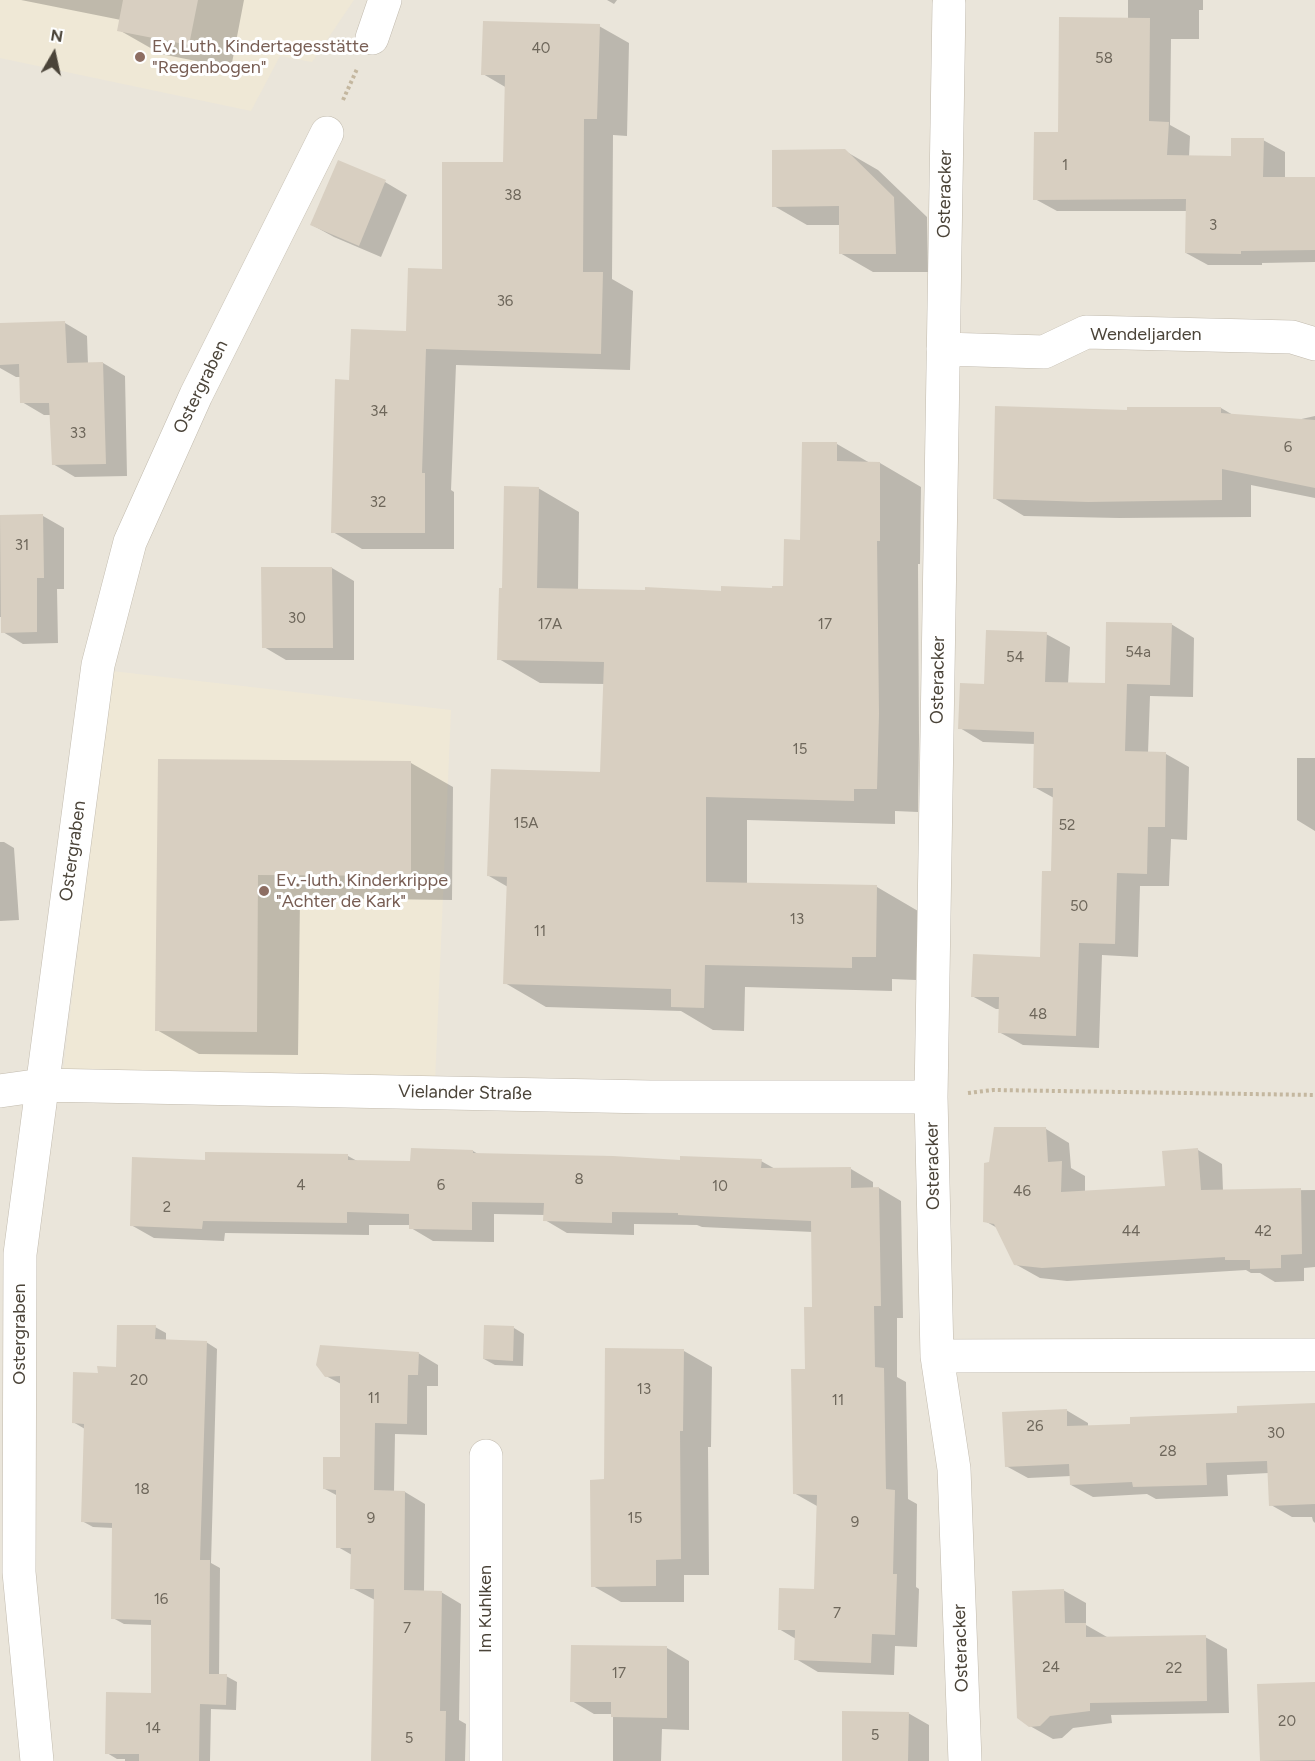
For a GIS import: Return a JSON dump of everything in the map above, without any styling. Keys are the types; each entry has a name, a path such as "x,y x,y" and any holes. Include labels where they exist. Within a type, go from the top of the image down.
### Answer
{"street":[{"path":"372,38 384,0"},
{"name":"Osteracker","path":"949,4 931,1097 937,1356 954,1469 965,1761"},
{"name":"Ostergraben","path":"37,1761 19,1572 20,1254 98,665 130,542 196,395 327,134"},
{"name":"Wendeljarden","path":"943,349 1044,352 1086,332 1292,336 1315,344"},
{"name":"Vielander Straße","path":"0,1091 42,1085 650,1097 931,1097"},
{"path":"937,1356 1315,1355"},
{"name":"Im Kuhlken","path":"486,1456 486,1761"}],"path":[{"path":"327,134 372,38"},
{"path":"931,1097 993,1090 1315,1095"}],"shaded area":[{"path":"0,0 1315,0 1315,1761 0,1761"},
{"name":"Ev. Luth. Kindertagesstätte \"Regenbogen\"","path":"0,0 354,0 312,62 280,56 251,111 0,58"},
{"name":"Ev.-luth. Kinderkrippe \"Achter de Kark\"","path":"112,671 451,710 435,1082 63,1072"}],"building":[{"path":"123,0 198,0 189,45 117,31"},
{"path":"1059,17 1150,18 1149,121 1169,122 1167,155 1231,156 1231,138 1264,138 1263,177 1315,177 1315,250 1241,251 1241,254 1185,253 1186,199 1033,200 1034,132 1058,132"},
{"path":"483,21 600,24 597,119 584,119 583,272 603,272 601,354 426,349 422,473 425,473 425,533 331,533 335,379 349,380 351,329 406,331 408,268 442,269 442,162 503,162 505,75 481,75"},
{"path":"845,149 894,197 896,254 839,254 839,206 772,207 772,150"},
{"path":"338,160 386,180 359,246 310,225"},
{"path":"65,321 67,363 103,362 106,464 52,465 49,403 20,403 19,364 0,365 0,323"},
{"path":"995,406 1127,410 1127,407 1221,407 1221,413 1315,420 1315,488 1222,469 1222,500 1088,502 993,499"},
{"path":"802,442 837,442 837,461 880,462 880,541 877,541 879,714 877,789 854,789 854,801 706,797 706,882 877,885 876,957 852,957 852,968 705,965 704,1008 671,1007 671,989 503,984 507,877 487,876 491,769 600,772 604,662 497,660 499,588 502,588 504,486 539,487 537,588 645,590 645,587 721,591 721,586 772,588 772,586 783,586 784,539 800,540"},
{"path":"43,514 44,578 37,578 37,632 1,633 0,515"},
{"path":"261,567 332,567 333,648 262,648"},
{"path":"1106,622 1172,623 1170,685 1127,684 1125,751 1166,752 1165,827 1148,827 1147,874 1117,873 1115,944 1079,943 1076,1036 998,1033 999,997 971,997 973,954 1040,957 1042,871 1051,871 1053,788 1033,788 1034,732 958,729 960,683 984,684 986,630 1047,632 1045,682 1105,683"},
{"path":"158,759 411,761 411,876 258,875 257,1032 155,1031"},
{"path":"994,1127 1046,1127 1048,1162 1062,1161 1061,1192 1165,1186 1162,1151 1198,1148 1201,1190 1301,1188 1302,1254 1281,1255 1281,1268 1250,1269 1250,1260 1225,1260 1225,1257 1042,1268 1014,1265 994,1224 983,1222 984,1163 989,1162"},
{"path":"411,1148 473,1150 473,1153 680,1160 680,1156 762,1159 761,1168 851,1167 851,1188 879,1187 881,1306 874,1306 875,1367 884,1368 886,1489 895,1490 893,1574 897,1574 895,1635 872,1634 871,1663 794,1660 795,1630 778,1630 779,1588 814,1589 817,1495 793,1494 791,1369 805,1369 804,1307 812,1307 811,1221 678,1215 678,1213 612,1212 612,1223 543,1221 544,1203 472,1202 472,1230 409,1229 409,1214 347,1212 347,1223 203,1221 202,1229 130,1226 132,1157 205,1160 205,1152 348,1154 348,1160 410,1161"},
{"path":"117,1325 156,1325 155,1339 207,1341 200,1560 210,1560 209,1674 227,1674 226,1705 200,1704 199,1761 139,1761 139,1754 105,1754 106,1692 151,1693 151,1620 111,1619 112,1523 81,1522 84,1424 72,1423 73,1372 98,1373 97,1366 116,1367"},
{"path":"484,1325 514,1326 513,1361 483,1359"},
{"path":"320,1345 419,1352 418,1375 408,1375 407,1424 375,1423 374,1490 405,1491 404,1590 442,1591 440,1711 446,1711 445,1761 371,1761 374,1589 350,1589 351,1548 336,1548 336,1490 323,1489 323,1457 340,1457 340,1376 325,1377 316,1365"},
{"path":"605,1348 684,1349 683,1431 680,1431 681,1559 656,1560 656,1586 591,1587 590,1480 604,1479"},
{"path":"1315,1403 1315,1504 1269,1506 1267,1461 1206,1463 1207,1485 1133,1487 1132,1482 1070,1485 1069,1464 1005,1467 1002,1412 1067,1409 1067,1426 1130,1424 1130,1417 1237,1413 1237,1406"},
{"path":"1064,1589 1065,1623 1086,1623 1086,1637 1206,1635 1207,1701 1090,1703 1090,1711 1050,1716 1040,1726 1029,1727 1017,1718 1012,1591"},
{"path":"571,1645 667,1646 667,1718 611,1717 611,1702 570,1702"},
{"path":"1315,1682 1315,1760 1260,1761 1257,1684"},
{"path":"842,1711 909,1712 908,1761 842,1761"}],"place":[{"name":"Ev. Luth. Kindertagesstätte \"Regenbogen\"","path":"140,57"},
{"name":"Ev.-luth. Kinderkrippe \"Achter de Kark\"","path":"264,891"}]}
